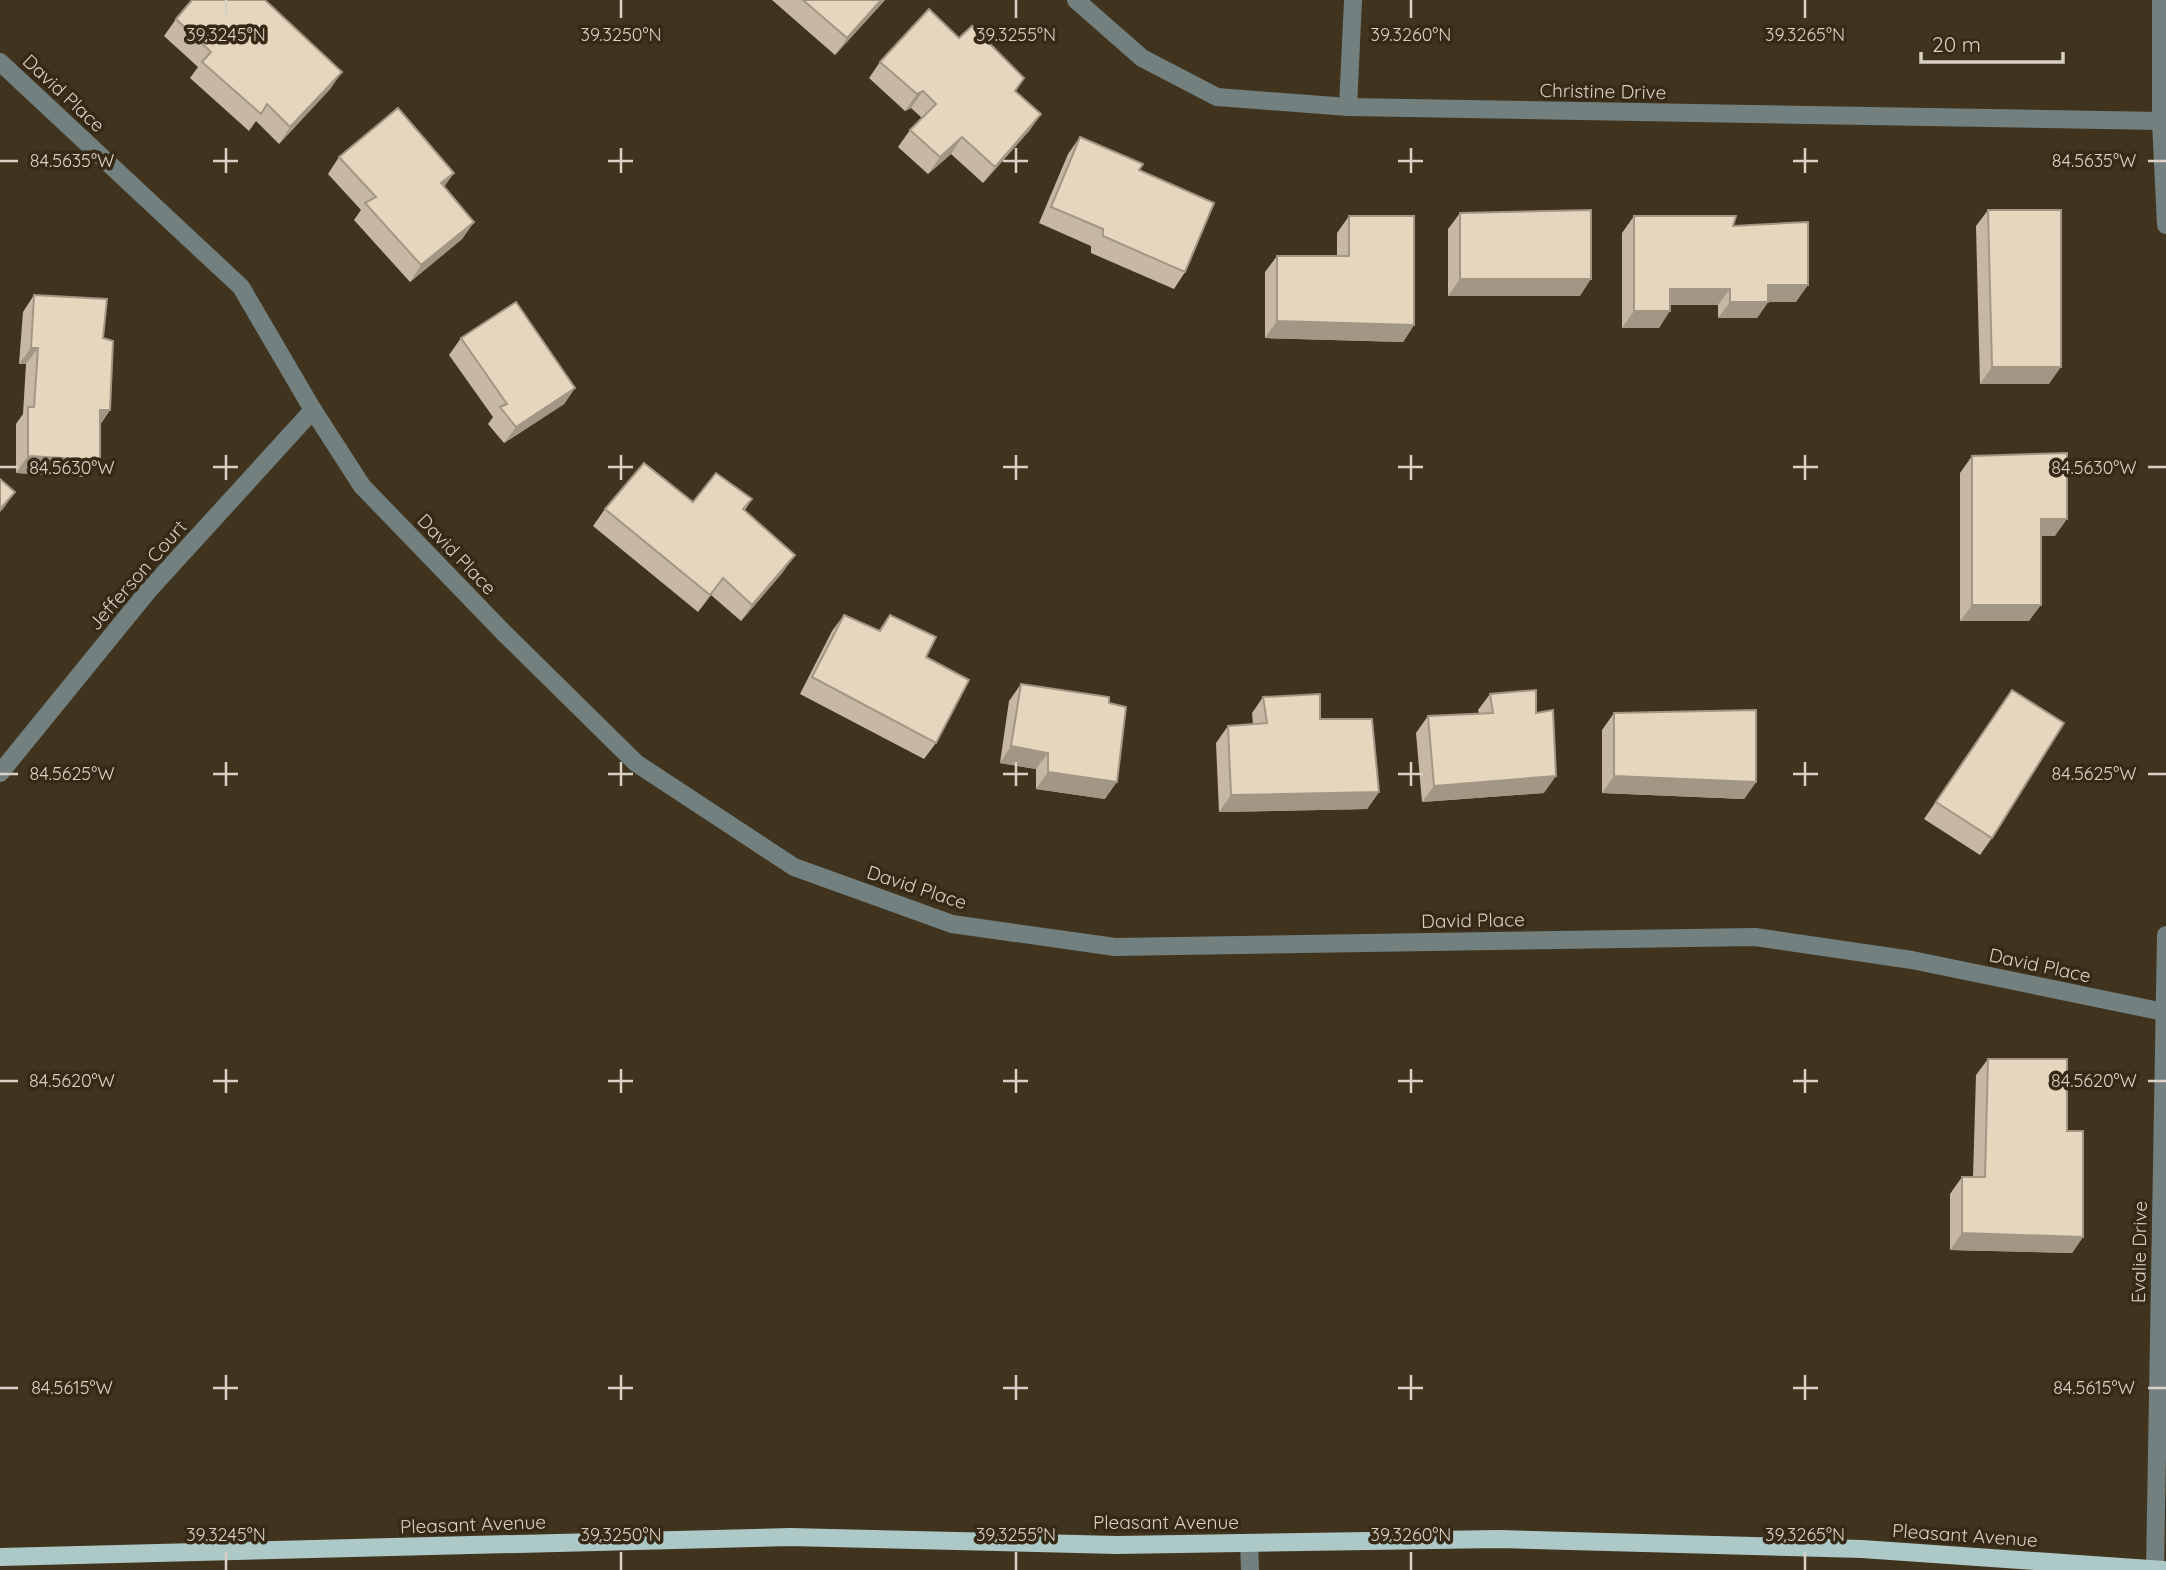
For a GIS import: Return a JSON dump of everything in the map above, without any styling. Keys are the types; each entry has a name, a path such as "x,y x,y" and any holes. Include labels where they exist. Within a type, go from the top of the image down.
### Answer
{"main road":[{"name":"Pleasant Avenue","path":"0,1557 790,1537 1117,1545 1499,1539 1834,1548 2159,1569"}],"street":[{"name":"Christine Drive","path":"1076,0 1142,58 1217,97 1348,107 2161,121"},
{"path":"1348,107 1353,0"},
{"path":"2161,0 2161,121 2166,225"},
{"name":"David Place","path":"0,62 241,287 313,410 362,486 505,634 636,762 794,867 952,924 1115,947 1755,937 1912,960 2164,1012"},
{"name":"Jefferson Court","path":"0,773 148,591 313,410"},
{"name":"Evalie Drive","path":"2159,1569 2166,935"},
{"path":"1249,1543 1250,1570"}],"building":[{"path":"192,0 265,0 342,72 290,127 267,104 261,114 202,62 211,52 176,19"},
{"path":"803,0 881,0 847,38"},
{"path":"929,9 959,38 972,26 1024,78 1015,91 1041,114 995,167 962,137 940,157 910,130 936,104 923,91 917,94 880,62"},
{"path":"398,108 454,173 441,183 474,222 421,265 365,203 376,197 339,157"},
{"path":"1080,137 1143,164 1139,170 1214,203 1185,272 1103,236 1103,229 1051,207"},
{"path":"1591,210 1591,279 1460,279 1460,213"},
{"path":"1988,210 2061,210 2061,367 1992,367"},
{"path":"1349,216 1414,216 1414,325 1277,321 1277,256 1349,256"},
{"path":"1634,216 1736,216 1733,226 1808,222 1808,285 1768,285 1768,302 1730,302 1730,289 1670,289 1670,311 1634,311"},
{"path":"34,295 107,299 103,338 113,341 110,410 100,410 100,460 28,456 28,407 34,407 38,348 31,348"},
{"path":"516,302 575,388 516,427 500,407 507,404 461,338"},
{"path":"2067,453 2067,519 2041,519 2041,605 1972,605 1972,456"},
{"path":"644,463 693,502 716,473 752,499 743,509 795,555 752,605 723,578 710,595 605,509"},
{"path":"0,479 15,492 0,509"},
{"path":"844,615 880,631 890,615 936,637 926,657 969,680 936,743 812,677"},
{"path":"1021,684 1109,697 1109,703 1126,707 1117,782 1048,772 1048,753 1011,746"},
{"path":"1536,690 1536,713 1553,710 1556,776 1434,786 1428,716 1493,713 1490,694"},
{"path":"2012,690 2064,723 1992,838 1936,802"},
{"path":"1320,694 1320,719 1372,719 1379,792 1231,795 1228,726 1267,723 1263,697"},
{"path":"1756,710 1756,782 1614,776 1614,713"},
{"path":"1988,1059 2067,1059 2067,1131 2083,1131 2083,1237 1962,1233 1962,1177 1985,1177"}]}
